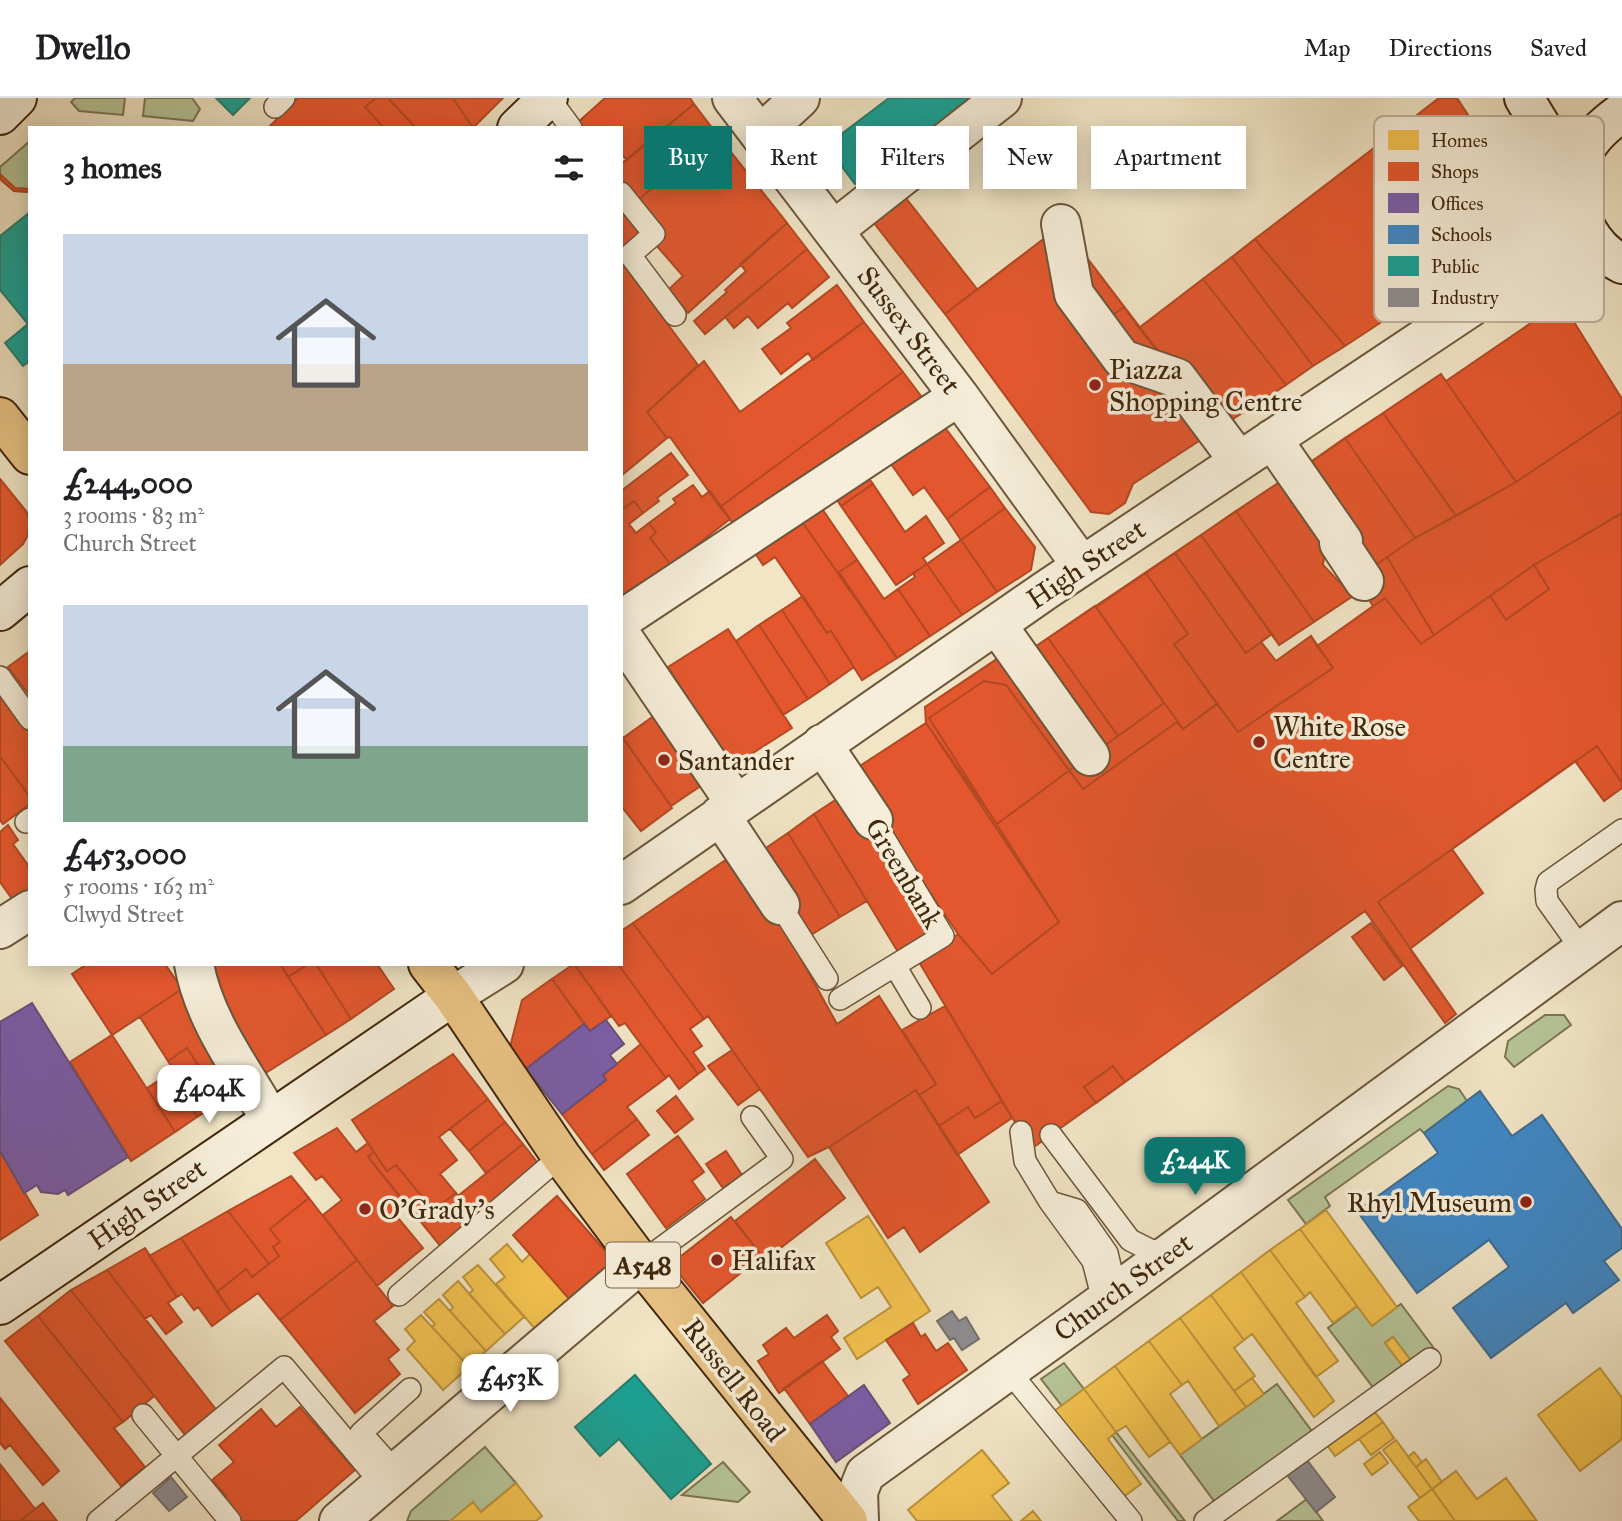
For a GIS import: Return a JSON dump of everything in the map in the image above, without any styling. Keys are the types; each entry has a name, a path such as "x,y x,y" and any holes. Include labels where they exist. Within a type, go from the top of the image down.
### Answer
{"main road":[{"path":"0,417 28,452"},
{"name":"A548","path":"430,966 453,996"},
{"name":"Russell Road","path":"453,996 561,1156 641,1263 848,1521"}],"street":[{"path":"0,115 18,98"},
{"path":"519,126 548,98"},
{"name":"Sussex Street","path":"732,98 753,126"},
{"path":"770,126 800,98"},
{"path":"834,230 1002,98"},
{"path":"1524,98 1535,116"},
{"path":"1604,125 1622,111"},
{"name":"Sussex Street","path":"802,189 959,396 1083,566"},
{"path":"1061,224 1074,294 1122,359 1177,378 1239,461"},
{"path":"1604,251 1622,264"},
{"name":"High Street","path":"625,875 728,809 1083,566 1448,322"},
{"path":"623,619 959,396"},
{"path":"1272,439 1343,541 1339,543 1364,580"},
{"path":"0,611 28,588"},
{"path":"997,625 1090,756"},
{"path":"623,638 728,809 780,905"},
{"name":"Greenbank","path":"821,744 873,820"},
{"path":"0,929 28,911"},
{"name":"Church Street","path":"859,1521 858,1492 865,1474 1622,921"},
{"path":"194,966 205,1008 270,1119"},
{"name":"High Street","path":"0,1305 270,1119 501,966"},
{"path":"350,1518 389,1478 641,1263"}],"lane":[{"path":"548,98 569,126"},
{"path":"623,195 654,234 630,255 675,316"},
{"path":"0,677 28,716"},
{"name":"Greenbank","path":"840,999 943,936 873,820"},
{"path":"1582,950 1547,901 1547,885 1622,830"},
{"path":"780,905 827,979"},
{"path":"895,966 920,1008"},
{"path":"641,1263 782,1159 752,1117"},
{"path":"1021,1132 1025,1161 1050,1202 1077,1210 1107,1253 1110,1295"},
{"path":"1051,1135 1130,1240 1152,1251 1176,1248"},
{"path":"399,1295 561,1156"},
{"path":"1205,1521 1430,1359"},
{"path":"98,1521 284,1367 389,1478"},
{"path":"1008,1370 1131,1521"},
{"path":"389,1478 361,1433 410,1390"},
{"path":"143,1415 230,1521"}],"green space":[{"path":"75,98 125,98 123,115 79,111 71,102"},
{"path":"145,98 192,98 200,109 193,121 143,116"},
{"path":"28,143 28,192 14,191 0,179 0,167"},
{"path":"1545,1015 1564,1015 1571,1025 1514,1067 1505,1057 1508,1041"},
{"path":"1448,1086 1459,1089 1467,1101 1424,1133 1420,1129 1325,1197 1330,1206 1306,1224 1288,1200"},
{"path":"1401,1304 1433,1347 1412,1362 1393,1337 1385,1343 1404,1368 1375,1390 1328,1328 1357,1306 1372,1325"},
{"path":"1064,1363 1084,1389 1062,1406 1041,1379"},
{"path":"1277,1384 1314,1434 1217,1505 1180,1455"},
{"path":"1116,1432 1185,1521 1178,1521 1112,1435"},
{"path":"485,1447 516,1483 481,1512 450,1521 407,1521 411,1511"},
{"path":"723,1462 750,1492 738,1502 682,1495"},
{"path":"1307,1499 1323,1521 1277,1521"}],"building: Homes":[{"path":"1326,1210 1397,1307 1372,1326 1300,1229"},
{"path":"868,1216 930,1311 857,1359 844,1338 891,1307 878,1287 861,1298 826,1243"},
{"path":"1300,1229 1357,1306 1333,1323 1310,1292 1305,1297 1270,1250"},
{"path":"507,1244 522,1262 530,1254 571,1301 537,1331 496,1284 505,1277 490,1259"},
{"path":"1270,1250 1305,1297 1296,1303 1338,1361 1316,1377 1241,1272"},
{"path":"478,1265 524,1317 505,1334 469,1294 473,1290 463,1277"},
{"path":"1241,1272 1334,1401 1314,1417 1252,1334 1244,1340 1211,1295"},
{"path":"458,1281 505,1334 486,1351 450,1311 453,1307 443,1295"},
{"path":"1211,1295 1244,1340 1234,1348 1255,1376 1234,1391 1180,1318"},
{"path":"439,1299 486,1351 469,1367 432,1327 435,1324 424,1312"},
{"path":"421,1315 469,1367 443,1390 407,1349 415,1341 405,1329"},
{"path":"1180,1318 1246,1407 1219,1426 1188,1381 1182,1385 1149,1341"},
{"path":"1393,1337 1412,1362 1404,1368 1385,1343"},
{"path":"1149,1341 1182,1385 1170,1394 1202,1439 1180,1455 1115,1366"},
{"path":"1115,1366 1170,1442 1149,1457 1126,1426 1116,1432 1084,1389"},
{"path":"1600,1368 1622,1398 1622,1439 1580,1471 1538,1415"},
{"path":"1252,1378 1264,1394 1246,1407 1234,1391"},
{"path":"1084,1389 1116,1432 1108,1439 1141,1484 1119,1500 1053,1412"},
{"path":"1374,1411 1383,1422 1335,1456 1327,1445"},
{"path":"1383,1422 1394,1438 1371,1455 1359,1439"},
{"path":"1396,1440 1432,1489 1420,1498 1383,1450"},
{"path":"982,1450 1009,1483 992,1496 1012,1521 917,1521 908,1510"},
{"path":"1380,1452 1388,1463 1372,1475 1364,1464"},
{"path":"1414,1452 1422,1462 1416,1467 1408,1457"},
{"path":"1426,1459 1442,1482 1432,1489 1416,1467"},
{"path":"1456,1471 1477,1499 1506,1478 1537,1521 1455,1521 1432,1489"},
{"path":"516,1483 542,1516 536,1521 450,1521 473,1502 481,1512"},
{"path":"1432,1489 1455,1521 1419,1521 1408,1507"},
{"path":"1033,1511 1041,1521 1021,1521"}],"building: Shops":[{"path":"298,98 376,98 365,107 382,126 270,126"},
{"path":"376,98 388,98 414,126 382,126 365,107"},
{"path":"388,98 453,98 472,126 414,126"},
{"path":"453,98 503,98 475,126 472,126"},
{"path":"605,98 690,98 694,104 668,126 644,126 644,146 627,160 623,156 623,126 576,124"},
{"path":"1439,98 1457,98 1469,116 1416,116"},
{"path":"694,104 711,126 667,126"},
{"path":"644,145 644,189 651,189 636,202 623,186 623,162"},
{"path":"1374,148 1374,322 1382,322 1345,346 1255,239"},
{"path":"732,153 746,171 746,189 760,189 787,223 688,313 669,289 683,276 655,244 636,202 651,189 732,189"},
{"path":"0,174 15,188 28,189 28,192 14,191 0,179"},
{"path":"902,193 977,289 945,314 870,218"},
{"path":"623,207 642,231 623,246"},
{"path":"787,223 807,249 705,334 694,321 746,271 740,264"},
{"name":"Piazza Shopping Centre","path":"1050,234 1078,246 1171,368 1222,426 1133,484 1125,503 1109,514 1091,512 945,314"},
{"path":"1255,239 1345,346 1313,366 1232,257"},
{"path":"1078,246 1124,307 1106,320 1085,291"},
{"path":"807,249 829,277 792,308 788,303 758,328 748,316 734,328 725,317"},
{"path":"1232,257 1313,366 1286,385 1203,279"},
{"path":"623,264 698,365 647,412 667,438 623,474"},
{"path":"1203,279 1286,385 1222,426 1139,328"},
{"path":"837,285 864,322 813,360 808,353 781,374 762,349 791,328 787,323"},
{"path":"1124,307 1171,368 1127,349 1106,320"},
{"path":"864,322 903,372 720,507 670,437 667,438 647,412 704,361 740,412"},
{"name":"White Rose Centre","path":"1532,322 1574,322 1622,399 1622,788 1604,801 1575,761 1452,849 1483,893 1410,949 1456,1014 1445,1023 1365,911 1031,1149 919,962 958,934 849,773 926,723 925,707 1013,648 1029,651 1287,477 1327,536 1323,565 1353,596 1279,645 1272,634 1261,642 1276,661 1311,636 1317,646 1373,606 1359,584 1302,468 1441,374 1446,381"},
{"path":"903,372 927,404 741,533 720,507"},
{"path":"1441,374 1516,482 1456,516 1383,413"},
{"path":"1622,411 1622,513 1534,565 1434,635 1387,557 1415,538 1516,482"},
{"path":"1383,413 1456,516 1415,538 1345,438"},
{"path":"937,417 990,487 947,519 924,487 913,495 884,454"},
{"path":"1345,438 1415,538 1368,570 1302,468"},
{"path":"671,453 688,475 657,498 659,501 643,513 634,501 623,509 623,489"},
{"path":"862,469 873,484 841,506 831,490"},
{"path":"1287,477 1327,536 1323,565 1353,596 1314,622 1236,511"},
{"path":"0,479 26,511 28,535 23,544 0,565"},
{"path":"873,484 905,532 926,516 944,543 923,558 927,564 896,585 841,506"},
{"path":"693,485 702,497 710,491 730,519 671,565 650,538 656,533 649,523 676,503 673,499"},
{"path":"990,487 1005,508 961,540 947,519"},
{"path":"816,500 884,599 898,589 930,636 897,658 796,513"},
{"path":"634,501 643,513 629,524 636,533 649,523 656,533 650,538 671,565 625,599 623,596 623,509"},
{"path":"1005,508 1035,547 1031,570 997,592 961,540"},
{"path":"1236,511 1314,622 1279,645 1201,535"},
{"path":"796,513 897,658 862,680 831,631 827,633 775,557 763,565 753,550"},
{"path":"1622,513 1622,783 1597,746 1378,902 1456,1014 1445,1023 1365,911 1031,1149 919,962 958,934 992,974 1059,922 929,718 984,681 1006,685 1083,789 1177,722 1183,729 1217,704 1238,732 1333,668 1317,646 1385,598 1421,644 1490,596 1506,620 1549,589 1534,565"},
{"path":"1201,535 1272,634 1246,653 1175,553"},
{"path":"961,540 997,592 962,615 927,564"},
{"path":"1175,553 1246,653 1261,642 1276,661 1311,636 1333,668 1238,732 1174,644 1188,634 1146,573"},
{"path":"857,560 884,599 898,589 930,636 897,658 839,572"},
{"path":"927,564 962,615 930,636 898,589 915,577 913,573"},
{"path":"1534,565 1549,589 1506,620 1490,596"},
{"path":"1146,573 1188,634 1174,644 1217,704 1183,729 1096,607"},
{"path":"803,596 827,633 831,631 854,667 830,684 782,610"},
{"path":"1095,606 1164,703 1118,736 1048,638"},
{"path":"782,610 830,684 808,699 759,625"},
{"path":"759,625 808,699 783,715 736,641"},
{"path":"728,629 792,728 731,767 668,667"},
{"path":"1048,638 1118,736 1100,749 1029,651"},
{"path":"28,652 28,693 8,667"},
{"path":"1005,654 1082,761 997,824 926,723 925,707"},
{"path":"0,691 28,731 28,794 0,756"},
{"name":"Santander","path":"658,713 705,783 671,806 623,738"},
{"path":"926,723 1059,922 992,974 958,934 849,773"},
{"path":"623,738 672,808 641,831 623,808"},
{"path":"0,756 28,794 28,805 3,824 0,820"},
{"path":"846,793 931,936 898,952 814,814"},
{"path":"814,814 867,901 840,917 788,833"},
{"path":"8,825 18,840 13,844 28,865 28,899 17,906 0,882 0,832"},
{"path":"788,833 840,917 811,935 757,854"},
{"path":"736,853 774,910 837,1024 879,996 936,1084 919,1095 916,1090 829,1147 808,1157 708,1016 704,1019 633,923"},
{"path":"633,923 704,1019 690,1029 702,1046 693,1052 705,1069 698,1074 619,966 623,966 623,930"},
{"path":"1371,923 1402,966 1384,980 1352,937"},
{"path":"84,966 166,966 182,989 112,1035 72,974"},
{"path":"210,966 281,966 326,1035 256,1079"},
{"path":"281,966 305,966 288,977"},
{"path":"305,966 317,966 351,1019 326,1035 288,977"},
{"path":"317,966 378,966 394,989 351,1019"},
{"path":"571,966 575,966 611,1016 590,1031 552,979"},
{"path":"575,966 619,966 698,1074 679,1089 669,1075 666,1078 625,1023 619,1026"},
{"path":"552,979 584,1024 526,1069 510,1047 522,1000"},
{"path":"182,989 245,1087 222,1102 187,1048 168,1061 140,1017"},
{"path":"945,1006 1012,1118 957,1155 919,1095 936,1084 902,1030"},
{"path":"112,1035 175,1132 131,1161 70,1062"},
{"path":"641,1044 666,1078 627,1107 637,1119 592,1154 562,1114 606,1080 603,1075"},
{"path":"187,1048 222,1102 197,1117 169,1074 174,1071 168,1061"},
{"path":"732,1050 760,1089 738,1105 708,1066"},
{"path":"453,1054 488,1099 439,1137 457,1160 440,1174 456,1193 433,1210 396,1165 387,1171 352,1120"},
{"path":"1113,1066 1125,1082 1096,1103 1084,1087"},
{"path":"169,1074 197,1117 175,1132 147,1088"},
{"path":"916,1090 989,1202 920,1252 904,1227 888,1238 829,1147"},
{"path":"676,1096 693,1119 675,1133 657,1111"},
{"path":"488,1099 505,1122 469,1151 450,1129"},
{"path":"1002,1101 1012,1118 957,1155 939,1126 968,1107 975,1118"},
{"path":"637,1119 649,1135 604,1170 592,1154"},
{"path":"505,1122 523,1144 486,1173 469,1151"},
{"name":"O'Grady's","path":"337,1128 356,1152 368,1143 374,1152 368,1157 406,1205 394,1213 423,1248 377,1286 323,1215 342,1200 322,1176 316,1180 294,1153"},
{"path":"678,1136 704,1172 692,1181 705,1199 666,1228 627,1174"},
{"path":"523,1144 541,1167 476,1219 458,1196"},
{"path":"0,1151 38,1215 0,1240"},
{"path":"726,1151 742,1175 723,1188 706,1164"},
{"path":"374,1152 387,1171 396,1165 433,1210 456,1193 476,1219 442,1248 368,1157"},
{"path":"815,1159 845,1198 765,1260 735,1221"},
{"path":"291,1176 309,1198 270,1229 280,1242 273,1247 279,1256 269,1264 228,1211"},
{"path":"557,1196 615,1262 571,1301 513,1235"},
{"path":"309,1198 357,1260 280,1320 258,1293 231,1312 217,1292 246,1269 252,1277 279,1256 273,1247 280,1242 270,1229"},
{"path":"228,1211 269,1264 252,1277 246,1269 217,1292 181,1238"},
{"name":"Halifax","path":"731,1217 762,1256 703,1303 671,1264"},
{"path":"181,1238 231,1312 212,1326 198,1307 194,1310 182,1294 177,1297 149,1256"},
{"path":"145,1248 177,1297 168,1303 182,1322 166,1334 151,1315 145,1319 107,1270"},
{"path":"357,1260 393,1306 374,1321 399,1350 388,1359 400,1374 355,1413 280,1320"},
{"path":"107,1270 218,1412 186,1436 71,1290"},
{"path":"71,1290 154,1396 123,1422 38,1316"},
{"path":"827,1315 838,1331 831,1337 840,1349 779,1393 758,1361 769,1354 763,1345 786,1328 794,1338"},
{"path":"38,1316 123,1422 114,1428 145,1467 121,1486 5,1341"},
{"path":"913,1323 921,1337 925,1334 936,1351 948,1343 967,1370 918,1404 903,1380 910,1375 886,1340"},
{"path":"822,1361 848,1396 810,1424 784,1388"},
{"path":"0,1398 59,1471 43,1485 10,1445 5,1449 0,1443"},
{"path":"300,1407 355,1470 296,1521 238,1521 220,1501 226,1496 212,1480 234,1462 219,1445 261,1409 276,1427"},
{"path":"0,1464 35,1509 20,1521 0,1521"},
{"path":"43,1503 57,1521 20,1521 35,1509"}],"building: Offices":[{"path":"32,1003 128,1157 68,1195 65,1190 58,1194 41,1192 37,1185 24,1193 0,1151 0,1022"},
{"path":"606,1020 624,1044 610,1055 617,1064 603,1075 606,1080 562,1114 526,1069 584,1024 590,1031"},
{"path":"864,1385 890,1423 836,1462 810,1424"}],"building: Schools":[{"path":"1480,1091 1512,1136 1542,1115 1622,1229 1622,1248 1604,1261 1619,1280 1573,1313 1566,1303 1491,1358 1453,1308 1509,1267 1489,1240 1417,1293 1357,1211 1438,1153 1424,1133"}],"building: Public":[{"path":"216,98 250,98 233,115"},
{"path":"889,98 985,98 949,126 856,126 855,184 842,167 842,134"},
{"path":"28,214 28,324 0,290 0,236"},
{"path":"28,324 28,362 23,366 5,343"},
{"path":"635,1375 711,1464 671,1499 619,1439 600,1456 575,1427"}],"building: Industry":[{"path":"952,1311 959,1321 966,1317 979,1339 962,1350 954,1338 950,1340 937,1321"},
{"path":"1307,1460 1335,1497 1316,1512 1287,1475"},
{"path":"171,1477 187,1497 169,1511 153,1493"}],"place":[{"name":"Piazza Shopping Centre","path":"1095,385"},
{"name":"White Rose Centre","path":"1259,742"},
{"name":"Santander","path":"664,760"},
{"name":"Rhyl Museum","path":"1526,1202"},
{"name":"O'Grady's","path":"365,1209"},
{"name":"Halifax","path":"717,1260"}]}
